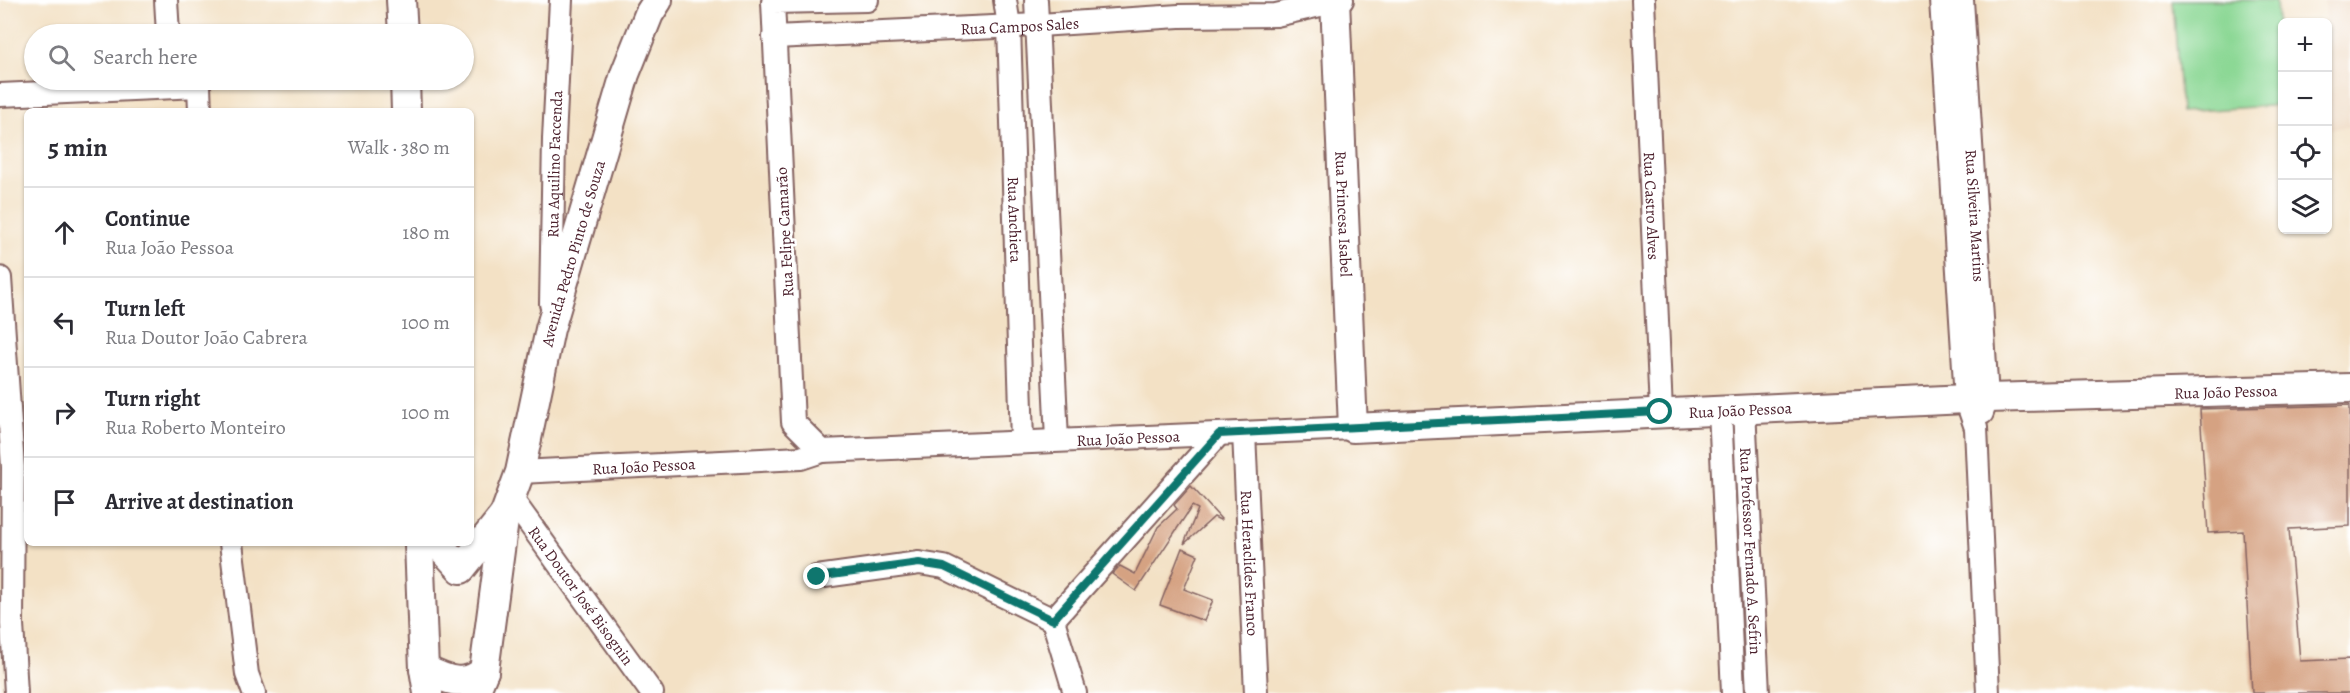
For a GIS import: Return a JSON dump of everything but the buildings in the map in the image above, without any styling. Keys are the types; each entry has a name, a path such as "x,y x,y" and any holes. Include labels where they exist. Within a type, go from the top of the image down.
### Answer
{"main road":[{"path":"401,0 402,24"},
{"name":"Avenida Pedro Pinto de Souza","path":"480,682 512,494 550,329 625,74 649,14 658,0"},
{"name":"Rua Princesa Isabel","path":"1334,0 1353,428"},
{"path":"405,90 406,108"},
{"name":"Rua João Pessoa","path":"1353,428 1977,398 2350,388"},
{"name":"Avenida Pedro Pinto de Souza","path":"461,569 512,494"},
{"path":"419,546 426,681 443,678 461,682 475,679 480,682"},
{"path":"441,546 461,569 480,582 492,596 494,606"},
{"path":"421,598 442,579 461,569"}],"street":[{"path":"166,0 167,24"},
{"name":"Rua Aquilino Faccenda","path":"550,329 554,139 561,0"},
{"name":"Rua Felipe Camarão","path":"822,451 793,422 773,2 867,0"},
{"name":"Rua Anchieta","path":"1005,0 1009,26 1022,441"},
{"name":"Rua Anchieta","path":"1036,0 1039,25 1057,440"},
{"name":"Rua Campos Sales","path":"774,37 1039,25 1178,8 1276,15 1342,0"},
{"name":"Rua Castro Alves","path":"1643,0 1660,412"},
{"name":"Rua Silveira Martins","path":"1941,0 1960,136 1977,398 1976,428 1988,693"},
{"name":"Rua Silveira Martins","path":"1960,136 1962,0"},
{"path":"0,95 71,90"},
{"path":"199,90 200,108"},
{"path":"1015,230 1048,228"},
{"path":"0,278 13,467 6,544 16,693"},
{"name":"Rua Professor Fernado A. Sefrin","path":"1732,410 1733,693"},
{"name":"Rua Professor Fernado A. Sefrin","path":"1732,410 1758,693"},
{"name":"Rua João Pessoa","path":"512,494 801,458 822,451 1353,428"},
{"name":"Rua Heraclides Franco","path":"1244,433 1256,693"},
{"path":"1053,620 1219,434"},
{"name":"Rua Doutor José Bisognin","path":"512,494 652,693"},
{"path":"231,546 247,675 254,693"},
{"path":"817,577 919,563 944,567 1053,620 1075,693"}],"shaded area":[{"path":"2324,0 2350,0 2350,127 2332,129 2332,18 2325,18"}],"green space":[{"path":"2173,0 2276,0 2278,105 2181,112"}],"route":[{"path":"817,577 919,563 944,567 1053,620 1219,434 1660,412"}]}
